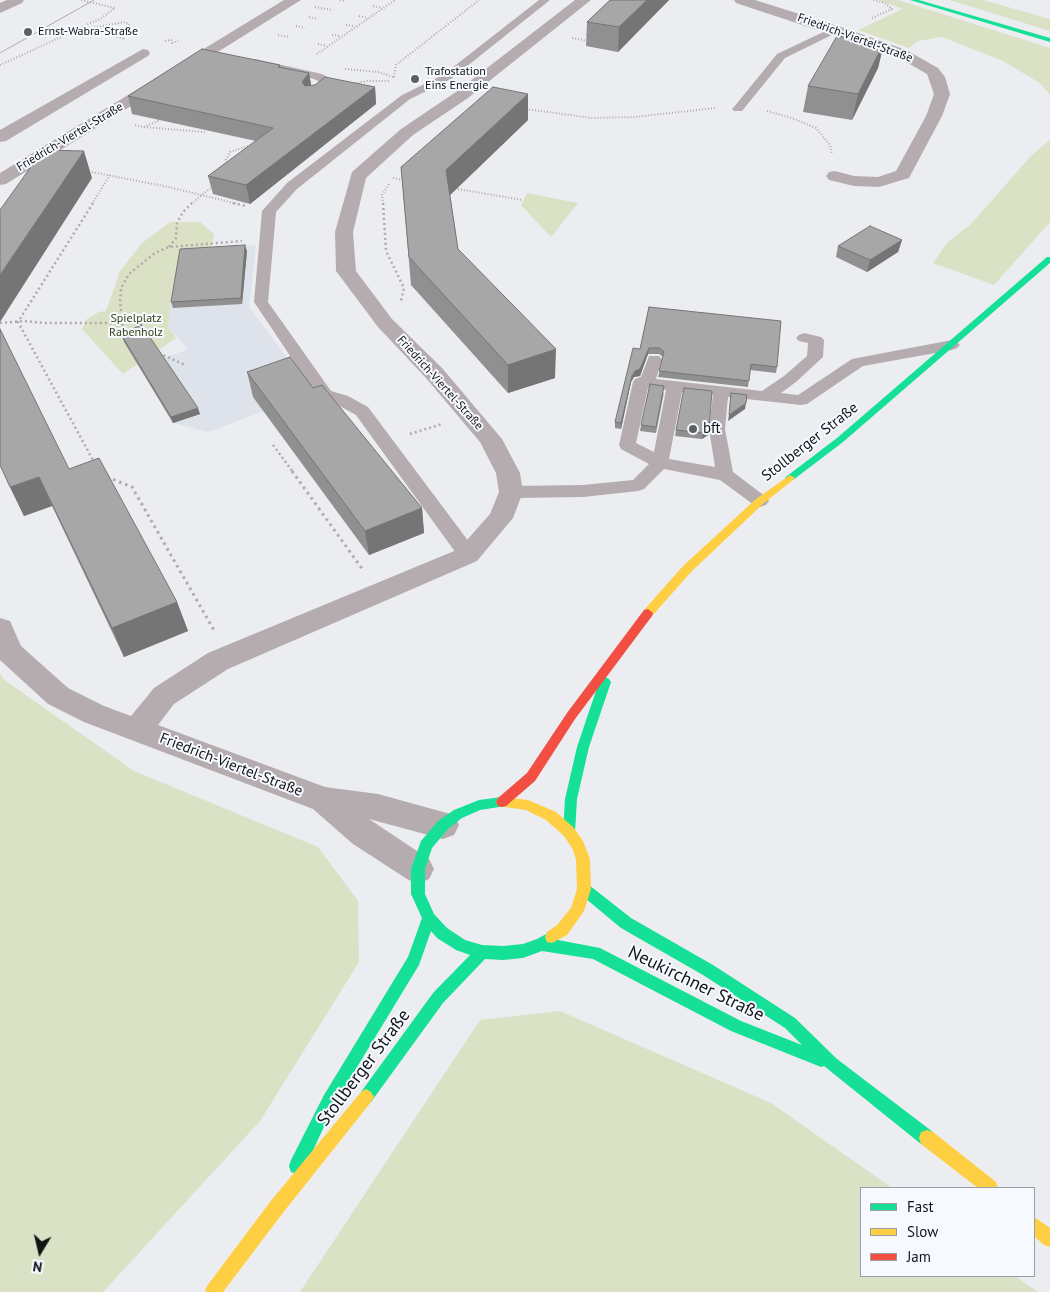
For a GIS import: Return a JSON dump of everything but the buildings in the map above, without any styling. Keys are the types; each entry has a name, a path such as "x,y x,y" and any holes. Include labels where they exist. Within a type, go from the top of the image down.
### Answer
{"main road":[{"path":"913,0 1050,40"},
{"name":"Stollberger Straße","path":"502,802 531,777 571,716 640,623 687,569 760,500 840,440 1050,259"},
{"name":"Stollberger Straße","path":"569,832 571,799 583,747 602,695 608,668"},
{"path":"502,802 528,805 551,816 569,832 578,845 583,859 585,874 584,889 577,911 562,930 542,944 523,951 503,954 482,952 460,945 442,934 429,918 418,894 418,869 426,845 443,825 458,814 479,805 502,802"},
{"name":"Neukirchner Straße","path":"584,889 626,923 708,970 790,1023 832,1064 989,1187"},
{"name":"Stollberger Straße","path":"276,1208 329,1100 414,960 429,918"},
{"name":"Neukirchner Straße","path":"542,944 595,953 736,1026 832,1064"},
{"name":"Stollberger Straße","path":"213,1292 276,1208 356,1111 438,998 482,952"},
{"path":"1035,1226 1050,1239"}],"street":[{"path":"0,9 17,0"},
{"name":"Friedrich-Viertel-Straße","path":"0,180 213,55 294,0"},
{"name":"Friedrich-Viertel-Straße","path":"138,730 164,696 218,661 468,555 501,518 512,492 508,473 490,439 434,373 394,334 346,271 344,232 358,176 407,132 462,95 584,0"},
{"name":"Friedrich-Viertel-Straße","path":"741,0 834,30 918,62 933,71 941,85 942,94 934,116 903,174 879,182 854,181 835,176"},
{"path":"0,137 144,53"},
{"name":"Friedrich-Viertel-Straße","path":"0,628 10,652 58,696 94,714 324,800 378,807 443,825"},
{"name":"Friedrich-Viertel-Straße","path":"324,800 364,834 418,869"}],"lane":[{"path":"468,555 362,411 342,400 325,395 261,302 269,211 292,186 406,97 447,77 545,0"},
{"path":"738,108 781,56 834,30"},
{"path":"243,59 318,76 325,80 326,85 323,90 312,99"},
{"path":"266,79 283,68"},
{"path":"765,396 790,379 815,357 816,340 804,338"},
{"path":"760,500 725,476 660,463 627,445 641,382 801,400 858,362 952,345"},
{"path":"647,383 654,359"},
{"path":"512,492 583,491 638,485 660,463 675,386"},
{"path":"721,391 717,429 725,476"}],"path":[{"path":"74,31 115,8 81,0"},
{"path":"340,0 345,1"},
{"path":"316,54 395,0"},
{"path":"394,77 396,65 479,0"},
{"path":"311,6 332,10"},
{"path":"373,6 383,8"},
{"path":"359,16 369,18"},
{"path":"346,24 356,26"},
{"path":"301,27 305,28"},
{"path":"88,28 124,39"},
{"path":"574,33 568,38 591,42"},
{"path":"332,34 342,36"},
{"path":"285,36 290,38"},
{"path":"318,44 328,46"},
{"path":"352,84 367,81 399,81"},
{"path":"526,109 592,118 634,117 713,107 762,110 792,118 816,128 830,145 835,176"},
{"path":"144,127 205,132"},
{"path":"227,171 226,160 230,152 254,144"},
{"path":"84,171 110,175 269,211"},
{"path":"394,334 404,288 386,251 382,195 398,172"},
{"path":"18,322 110,175"},
{"path":"392,178 411,182"},
{"path":"169,247 176,238 177,223 182,214 200,195 214,186"},
{"path":"448,188 523,200"},
{"path":"131,338 123,328 121,288 126,278 155,254 169,247 266,240"},
{"path":"18,322 97,466"},
{"path":"0,324 18,322 123,323"},
{"path":"155,352 185,365"},
{"path":"422,431 438,425"},
{"path":"273,445 380,593"},
{"path":"101,474 132,487 216,634"}],"shaded area":[{"path":"256,245 249,307 304,380 289,402 208,432 173,423 140,368 188,349 168,327 171,298 181,251"}],"green space":[{"path":"878,0 898,0 1050,48 1050,95 1040,83 1003,61 942,37 918,41 909,48 858,30 903,9"},
{"path":"950,0 983,0 1050,19 1050,31"},
{"path":"1050,140 1050,222 994,285 933,263 947,243 971,224 1031,156"},
{"path":"527,193 578,203 551,237 521,205"},
{"name":"Spielplatz Rabenholz","path":"170,222 200,222 214,234 211,248 181,251 171,298 168,327 176,338 123,374 82,329 87,319 99,312 106,311 120,271 142,243"},
{"path":"0,673 3,679 134,771 318,847 358,901 359,962 260,1121 103,1292 0,1292"},
{"path":"560,1011 771,1103 891,1187 860,1187 860,1277 1016,1277 1038,1292 300,1292 480,1020"}],"tram line":[{"path":"0,53 94,0"}],"traffic: fast":[{"path":"913,0 1050,40"},
{"path":"790,478 840,440 1050,259"},
{"path":"569,832 571,799 583,747 605,682"},
{"path":"502,802 479,805 458,814 443,825 426,845 418,869 418,894 429,918 442,933 461,945 482,952 503,953 523,951 542,944 552,937"},
{"path":"584,889 626,923 708,970 790,1023 832,1064 927,1138"},
{"path":"297,1166 329,1100 414,960 429,918"},
{"path":"542,944 595,953 736,1026 821,1060"},
{"path":"366,1097 438,998 482,952"}],"traffic: slow":[{"path":"648,613 687,569 760,501 790,478"},
{"path":"502,802 528,805 551,816 569,832 578,845 583,859 584,889 577,911 562,930 552,937"},
{"path":"213,1292 276,1208 366,1097"},
{"path":"927,1138 989,1187"},
{"path":"1035,1226 1050,1239"}],"traffic: jam":[{"path":"502,802 531,777 571,716 648,613"}],"place":[{"name":"Ernst-Wabra-Straße","path":"28,32"},
{"name":"Trafostation Eins Energie","path":"415,79"},
{"name":"bft","path":"693,429"}]}
